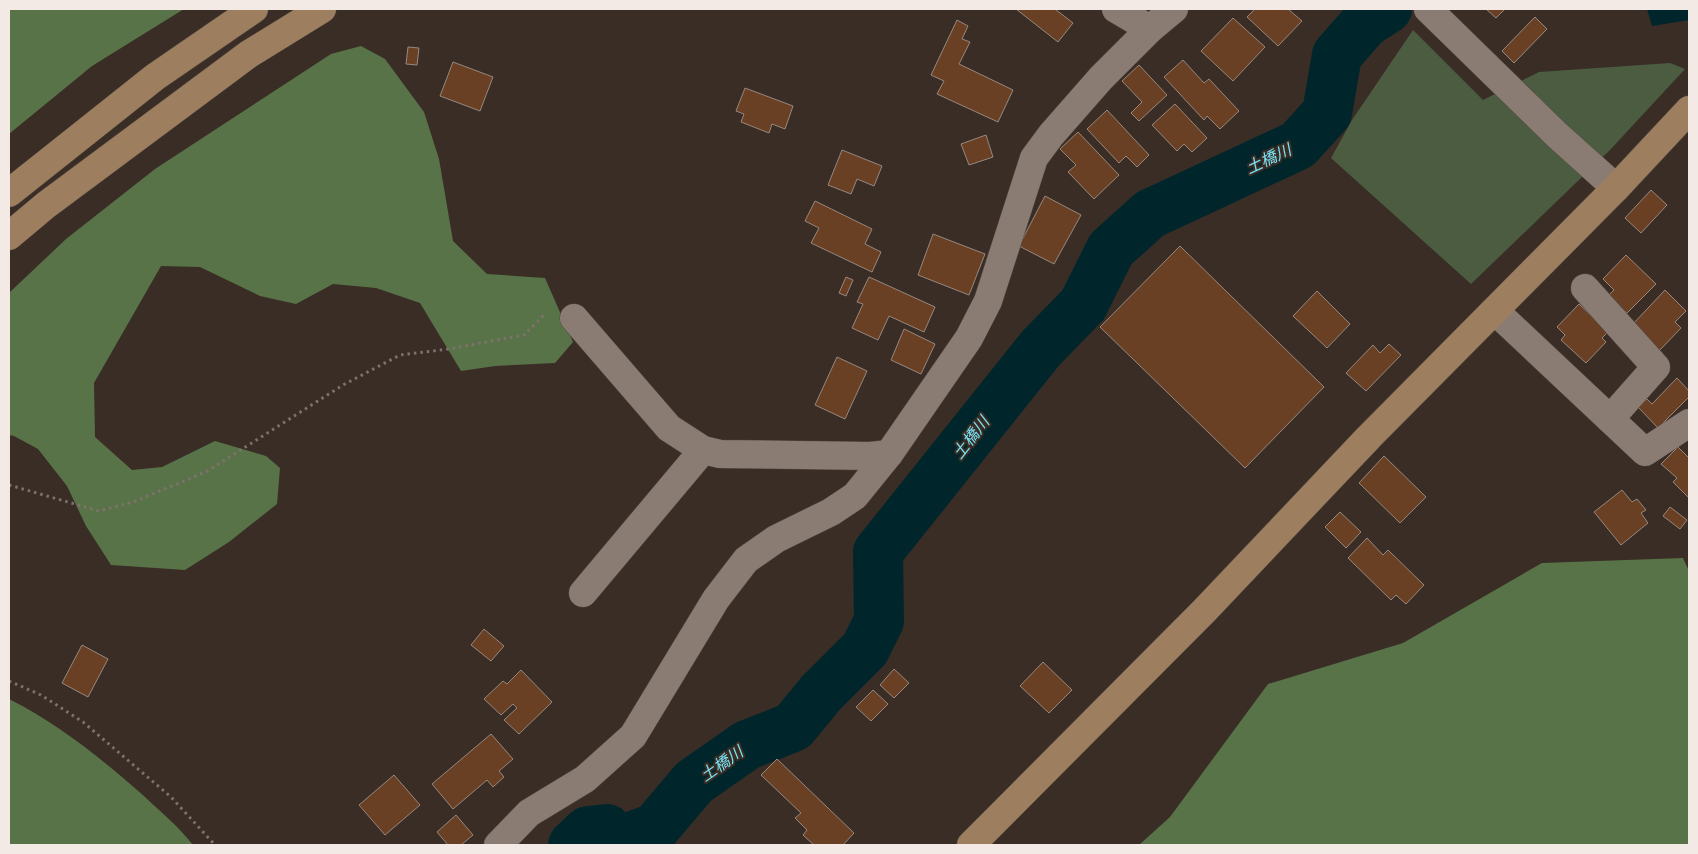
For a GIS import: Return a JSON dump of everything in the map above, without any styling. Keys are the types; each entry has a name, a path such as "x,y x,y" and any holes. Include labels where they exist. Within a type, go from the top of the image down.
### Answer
{"street":[{"path":"9,193 155,77 254,9"},
{"path":"9,236 46,205 249,54 322,9"},
{"path":"1116,9 1150,29"},
{"path":"498,845 529,813 585,780 633,736 716,599 746,560 776,539 831,512 855,496 889,454 970,338 988,301 1034,158 1051,135 1100,78 1150,29 1174,9"},
{"path":"1428,9 1557,135 1616,188"},
{"path":"971,845 1204,611 1368,437 1616,188 1689,110"},
{"path":"1585,288 1656,367 1610,419"},
{"path":"1495,311 1645,452 1689,423"},
{"path":"574,318 669,428 703,450 720,454 870,456 889,454"},
{"path":"583,593 703,450"}],"path":[{"path":"9,485 99,511 133,502 206,472 343,385 400,355 449,349 524,335 546,313 557,311 574,318"},
{"path":"9,680 41,695 83,722 171,797 215,845"}],"green space":[{"path":"9,9 184,9 92,66 9,134"},
{"path":"1413,30 1483,100 1539,72 1670,63 1685,69 1610,150 1471,284 1331,158 1352,120"},
{"path":"361,46 385,59 424,112 439,159 453,241 487,274 545,278 573,342 555,363 495,366 461,371 420,303 376,288 333,284 296,304 260,296 200,267 161,266 94,383 95,437 132,470 162,467 215,441 266,456 280,468 277,504 229,542 185,570 111,565 86,526 67,486 38,449 9,435 9,293 66,239 155,169 331,54"},
{"path":"1683,558 1689,571 1689,845 1139,845 1170,817 1268,684 1403,643 1542,563"},
{"path":"9,699 63,731 97,756 145,797 193,845 9,845"}],"water":[{"path":"1647,9 1689,9 1689,20 1652,26"}],"building":[{"path":"1016,9 1055,9 1073,23 1058,42"},
{"path":"1255,9 1288,9 1302,21 1278,46 1247,17"},
{"path":"1486,9 1505,9 1496,18"},
{"path":"1535,17 1547,29 1514,63 1502,51"},
{"path":"1233,18 1265,47 1233,81 1201,51"},
{"path":"957,20 968,26 962,39 970,42 959,64 1013,90 998,122 937,94 944,81 931,75"},
{"path":"408,47 419,48 417,65 406,64"},
{"path":"1183,60 1204,83 1209,79 1239,111 1220,129 1207,116 1204,120 1164,77"},
{"path":"453,62 493,77 480,111 440,96"},
{"path":"1139,65 1167,95 1139,121 1131,113 1142,102 1122,81"},
{"path":"745,88 793,106 785,129 772,124 769,133 741,122 744,114 736,111"},
{"path":"1175,104 1207,138 1192,152 1184,144 1177,151 1152,125"},
{"path":"1107,110 1149,155 1137,167 1126,156 1119,163 1087,129"},
{"path":"1078,132 1119,175 1094,199 1068,172 1076,165 1060,149"},
{"path":"986,135 993,157 969,165 961,144"},
{"path":"842,150 882,166 874,186 857,179 851,194 828,185"},
{"path":"1651,190 1667,205 1641,233 1625,218"},
{"path":"1045,196 1081,215 1054,264 1019,246"},
{"path":"815,201 872,229 865,244 881,252 872,272 811,243 819,228 805,221"},
{"path":"933,234 985,254 969,295 918,275"},
{"path":"1180,246 1324,387 1245,468 1100,327"},
{"path":"1626,255 1656,284 1627,313 1609,295 1614,290 1603,279"},
{"path":"846,277 853,280 846,296 839,293"},
{"path":"869,277 935,307 924,332 889,316 878,340 852,328 863,304 857,302"},
{"path":"1665,290 1686,311 1675,322 1681,328 1659,351 1632,325"},
{"path":"1317,291 1350,324 1327,348 1293,316"},
{"path":"1579,304 1608,332 1602,338 1606,342 1586,363 1561,340 1565,335 1557,327"},
{"path":"904,329 935,344 921,374 891,360"},
{"path":"1389,344 1401,355 1366,391 1346,373 1373,345 1380,353"},
{"path":"837,357 867,371 845,419 815,405"},
{"path":"1677,378 1689,391 1689,397 1658,428 1638,407 1647,399 1652,404"},
{"path":"1678,447 1689,458 1689,498 1673,482 1677,478 1661,464"},
{"path":"1384,456 1426,497 1400,523 1359,483"},
{"path":"1622,490 1632,502 1637,499 1646,510 1641,513 1648,523 1621,545 1594,512"},
{"path":"1670,507 1687,520 1680,529 1663,516"},
{"path":"1340,512 1361,532 1346,548 1325,527"},
{"path":"1367,538 1383,555 1388,550 1424,585 1406,604 1396,595 1391,600 1348,558"},
{"path":"484,629 504,646 491,661 471,645"},
{"path":"82,645 108,659 88,697 62,683"},
{"path":"1043,662 1072,690 1049,713 1020,686"},
{"path":"894,669 909,683 894,698 880,685"},
{"path":"521,670 552,702 519,734 504,720 517,708 513,704 501,715 484,699 503,681 507,684"},
{"path":"873,690 888,704 871,721 856,707"},
{"path":"491,734 513,759 499,771 504,777 493,787 487,780 453,809 432,784"},
{"path":"777,759 854,833 843,845 814,845 803,835 807,830 795,818 801,813 761,775"},
{"path":"394,775 420,805 385,835 359,805"},
{"path":"456,815 473,835 461,845 448,845 437,832"}],"waterway":[{"name":"土橋川","path":"573,845 588,831 607,829 620,841 655,828 694,782 747,745 793,727 821,693 865,649 879,621 878,552 1041,348 1083,305 1111,249 1150,214 1298,145 1327,113 1337,55 1365,23 1387,9"}]}
